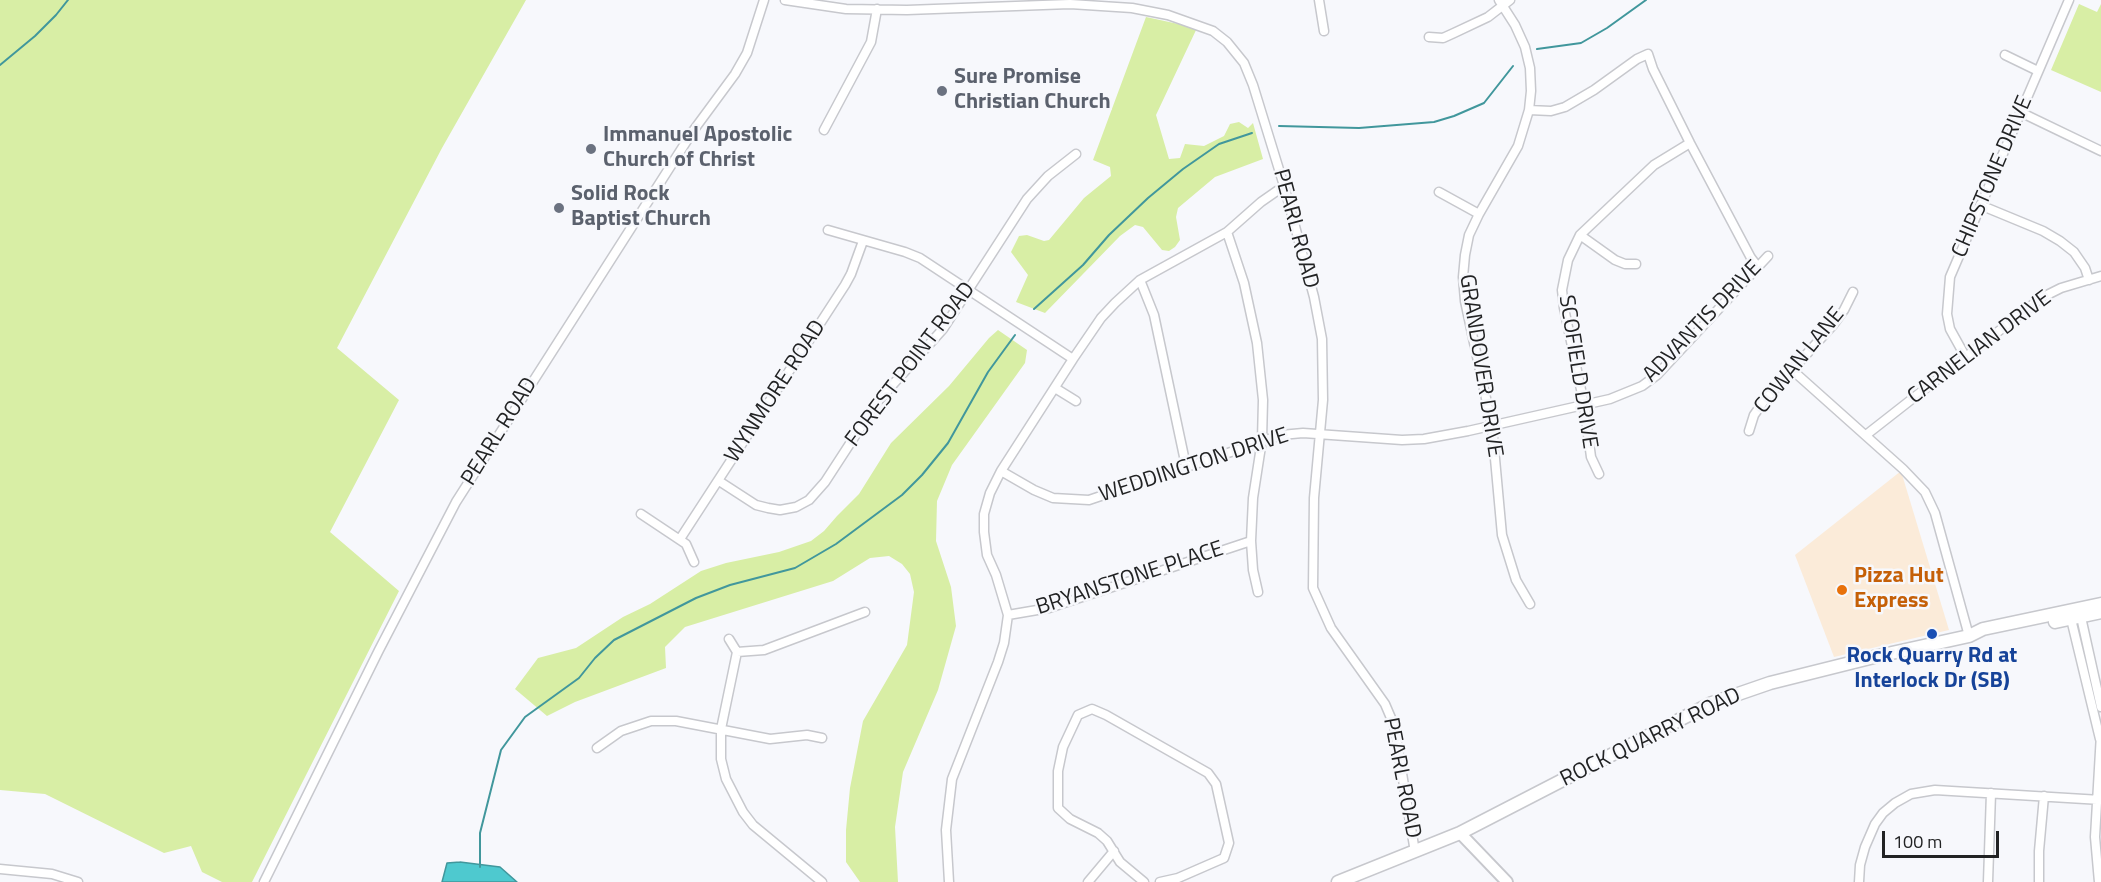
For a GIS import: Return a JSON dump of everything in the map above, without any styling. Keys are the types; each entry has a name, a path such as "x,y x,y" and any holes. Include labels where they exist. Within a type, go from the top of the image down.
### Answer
{"main road":[{"name":"ROCK QUARRY ROAD","path":"1973,635 1983,629 2101,604"},
{"name":"ROCK QUARRY ROAD","path":"1338,882 1460,832 1564,781 1712,703 1770,683 1878,656 1973,635 1986,636 2101,612"}],"street":[{"name":"PEARL ROAD","path":"264,882 456,502 693,131 735,74 747,53 764,0"},
{"name":"PEARL ROAD","path":"785,0 846,9 987,3 1085,3 1132,8 1168,15 1213,31 1227,42 1244,63 1284,186 1314,297 1322,339 1321,434 1314,498 1312,588 1331,628 1385,704 1394,725 1415,852"},
{"path":"1319,0 1324,31"},
{"name":"CHIPSTONE DRIVE","path":"1965,356 1950,329 1947,314 1950,277 2068,0"},
{"path":"1429,37 1448,36 1488,17 1504,2"},
{"name":"GRANDOVER DRIVE","path":"1504,2 1525,47 1530,68 1529,110 1518,146 1469,235 1463,277 1492,426 1502,535 1516,580 1530,604"},
{"path":"824,130 871,42 877,9"},
{"path":"1529,110 1551,111 1566,107 1648,54 1653,69 1690,143 1758,267"},
{"path":"2005,55 2038,71"},
{"path":"2020,112 2101,151"},
{"name":"SCOFIELD DRIVE","path":"1599,474 1591,457 1584,404 1564,308 1562,290 1568,260 1580,235 1654,165 1690,143"},
{"name":"FOREST POINT ROAD","path":"719,481 756,505 768,508 780,510 796,507 809,500 825,482 876,402 943,328 1027,199 1048,176 1076,154"},
{"path":"949,882 946,831 952,779 998,662 1004,643 1008,615 996,575 987,555 984,514 990,493 1001,471 1101,318 1140,280 1227,232 1261,202 1284,186"},
{"path":"1439,192 1479,214"},
{"path":"1980,205 2043,231 2060,241 2074,252 2085,268 2089,280"},
{"path":"828,230 920,258 1073,358"},
{"path":"1227,232 1244,283 1257,343 1263,400 1262,440 1253,498 1251,541 1253,570 1258,592"},
{"path":"1580,235 1616,260 1625,264 1636,264"},
{"name":"WYNMORE ROAD","path":"680,539 846,285 863,241"},
{"name":"ADVANTIS DRIVE","path":"1321,434 1402,440 1424,439 1492,426 1628,393 1657,375 1768,256"},
{"name":"CARNELIAN DRIVE","path":"1866,435 2041,298 2061,288 2101,276"},
{"path":"1140,280 1154,315 1186,466"},
{"name":"COWAN LANE","path":"1749,431 1754,415 1791,369 1833,326 1853,292"},
{"path":"1791,369 1866,435 1925,492 1935,513 1973,635"},
{"path":"1055,388 1076,401"},
{"name":"WEDDINGTON DRIVE","path":"1001,471 1053,498 1089,500 1262,440 1297,433 1321,434"},
{"path":"641,514 686,544 694,562"},
{"name":"BRYANSTONE PLACE","path":"1008,615 1049,608 1251,541"},
{"path":"737,652 764,650 865,612"},
{"path":"2076,618 2101,707"},
{"path":"2076,618 2101,737 2095,850 2099,882"},
{"path":"729,639 737,652 721,729 721,759 726,779 743,812 753,825 822,882"},
{"path":"1144,882 1120,862 1107,841 1098,833 1070,819 1059,808 1058,771 1063,747 1078,715 1092,710 1106,715 1208,773 1216,784 1229,843 1224,858 1178,878 1160,882"},
{"path":"597,748 621,731 651,721 676,721 770,739 807,735 822,738"},
{"path":"1859,882 1860,866 1870,835 1883,813 1911,794 1925,791 1991,793 2099,800"},
{"path":"1988,882 1991,793"},
{"path":"2039,882 2044,796"},
{"path":"1460,832 1507,882"},
{"path":"1088,882 1114,851"},
{"path":"0,869 52,874 78,882"}],"shaded area":[{"path":"1901,471 1949,630 1834,657 1795,555"}],"green space":[{"path":"0,0 526,0 442,148 337,348 399,400 330,532 399,591 252,882 222,882 202,872 191,846 164,853 45,794 0,790"},
{"path":"2079,4 2097,12 2101,4 2101,92 2051,70"},
{"path":"1146,17 1197,28 1156,115 1169,159 1180,158 1185,144 1204,146 1224,136 1230,124 1239,122 1248,128 1253,123 1263,159 1215,177 1178,208 1176,217 1180,240 1169,251 1162,250 1143,227 1135,225 1120,236 1045,313 1016,302 1028,275 1011,252 1019,236 1027,235 1044,241 1049,240 1084,198 1111,176 1110,167 1093,160"},
{"path":"998,330 1027,350 1025,363 952,465 937,501 936,541 951,587 956,626 938,690 903,772 895,827 898,882 860,882 846,862 850,788 863,721 907,645 914,592 910,574 902,564 889,556 870,558 833,581 685,627 665,647 666,668 575,702 547,716 515,689 538,658 576,648 701,571 726,563 779,552 811,541 824,531 859,494 891,443 949,386"}],"water":[{"path":"460,862 500,867 517,882 442,882 447,863"}],"waterway":[{"path":"0,65 35,36 68,0"},
{"path":"1537,49 1581,43 1607,28 1646,0"},
{"path":"1279,126 1359,128 1434,122 1484,103 1513,66"},
{"path":"1034,309 1083,265 1109,235 1148,198 1183,169 1219,144 1252,133"},
{"path":"480,867 480,833 501,750 525,717 579,678 614,640 696,598 730,585 795,568 836,544 902,495 948,443 988,372 1015,335"}],"place":[{"name":"Sure Promise Christian Church","path":"942,91"},
{"name":"Immanuel Apostolic Church of Christ","path":"591,149"},
{"name":"Solid Rock Baptist Church","path":"559,208"},
{"name":"Pizza Hut Express","path":"1842,590"},
{"name":"Rock Quarry Rd at Interlock Dr (SB)","path":"1932,634"}]}
